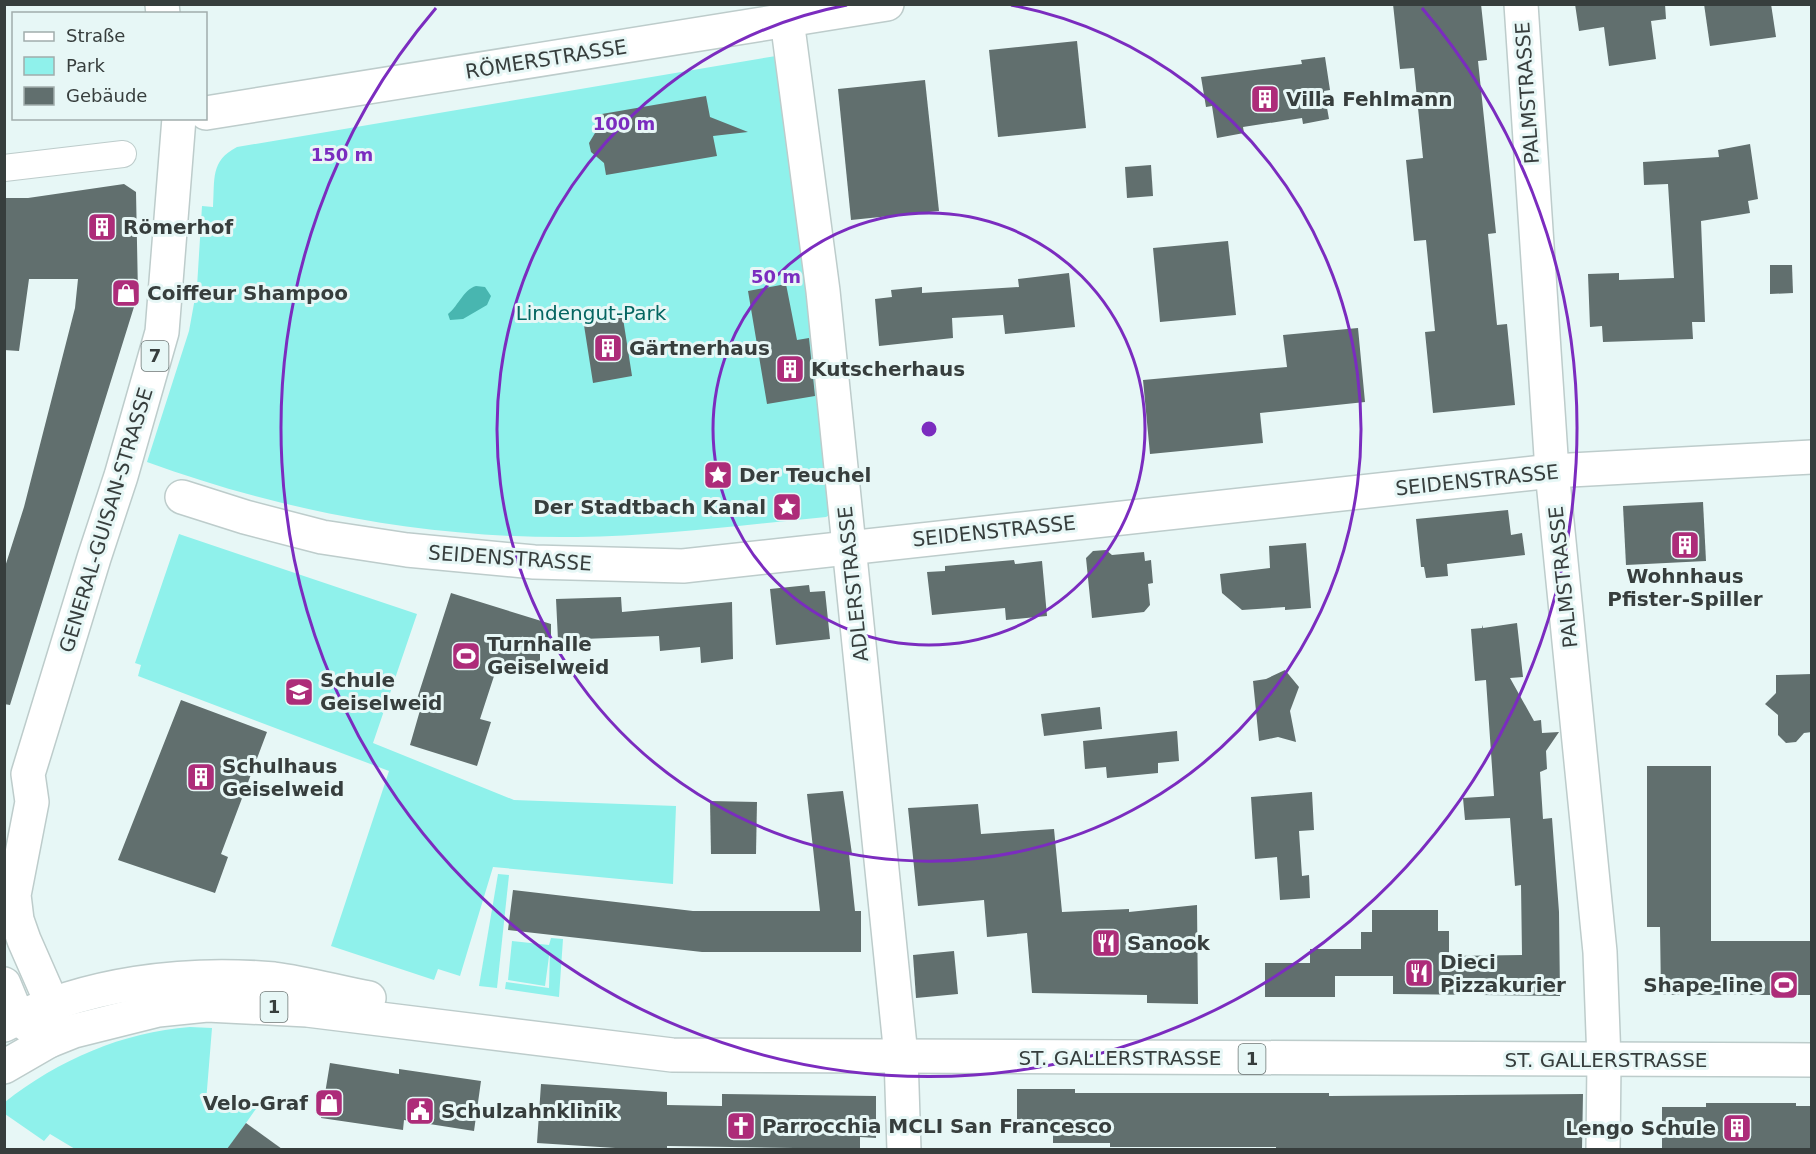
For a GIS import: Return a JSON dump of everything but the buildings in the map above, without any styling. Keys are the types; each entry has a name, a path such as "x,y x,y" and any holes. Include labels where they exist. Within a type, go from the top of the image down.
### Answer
{"main road":[{"name":"RÖMERSTRASSE","path":"207,113 887,4"},
{"name":"PALMSTRASSE","path":"1521,4 1552,471 1598,937 1604,1060 1604,1149"},
{"name":"ADLERSTRASSE","path":"787,21 823,291 901,1056 904,1149"},
{"name":"GENERAL-GUISAN-STRASSE","path":"53,1006 24,940 17,920 14,895 32,802 28,774 121,476 162,332 179,120"},
{"name":"SEIDENSTRASSE","path":"182,497 245,517 322,537 407,550 534,562 683,566 849,546 1552,471 1812,457"},
{"path":"4,796 28,774"},
{"name":"ST. GALLERSTRASSE","path":"53,1006 111,988 165,980 241,977 273,979 379,1000 501,1035"},
{"path":"4,984 11,1022 49,1041 53,1006"},
{"name":"ST. GALLERSTRASSE","path":"49,1041 117,1019 158,1010 207,1005 307,1010 672,1055 1812,1060"},
{"name":"1","path":"11,1022 53,1006"},
{"name":"1","path":"4,1067 49,1041"}],"street":[{"path":"4,168 123,154"}],"green space":[{"name":"Lindengut-Park","path":"776,56 791,100 835,512 826,517 639,535 577,537 467,533 359,519 305,508 199,480 147,462 189,331 197,287 202,206 213,207 214,179 218,165 228,152 237,147"},
{"path":"179,534 417,614 373,743 514,800 676,806 673,884 493,867 460,976 438,969 434,980 331,946 389,771 138,676 141,665 135,663"},
{"path":"498,874 509,875 497,988 479,986"},
{"path":"551,938 563,939 559,997 505,989 506,982 549,988 550,949 545,986 508,980 512,941 549,945"},
{"path":"190,1027 212,1028 206,1102 258,1106 227,1150 75,1149 50,1134 44,1141 5,1114 5,1102 25,1087 69,1061 140,1035"}],"shaded area":[{"path":"476,286 485,287 491,296 487,305 463,319 450,320 448,314 468,291"}],"place":[{"name":"Villa Fehlmann","path":"1265,99"},
{"name":"Römerhof","path":"102,227"},
{"name":"Coiffeur Shampoo","path":"126,293"},
{"name":"Gärtnerhaus","path":"608,348"},
{"name":"Kutscherhaus","path":"790,369"},
{"name":"Der Teuchel","path":"718,475"},
{"name":"Der Stadtbach Kanal","path":"787,507"},
{"name":"Wohnhaus Pfister-Spiller","path":"1685,545"},
{"name":"Turnhalle Geiselweid","path":"466,656"},
{"name":"Schule Geiselweid","path":"299,692"},
{"name":"Schulhaus Geiselweid","path":"201,777"},
{"name":"Sanook","path":"1106,943"},
{"name":"Dieci Pizzakurier","path":"1419,973"},
{"name":"Shape-line","path":"1784,985"},
{"name":"Velo-Graf","path":"329,1103"},
{"name":"Schulzahnklinik","path":"420,1111"},
{"name":"Parrocchia MCLI San Francesco","path":"741,1126"},
{"name":"Lengo Schule","path":"1737,1128"}]}
